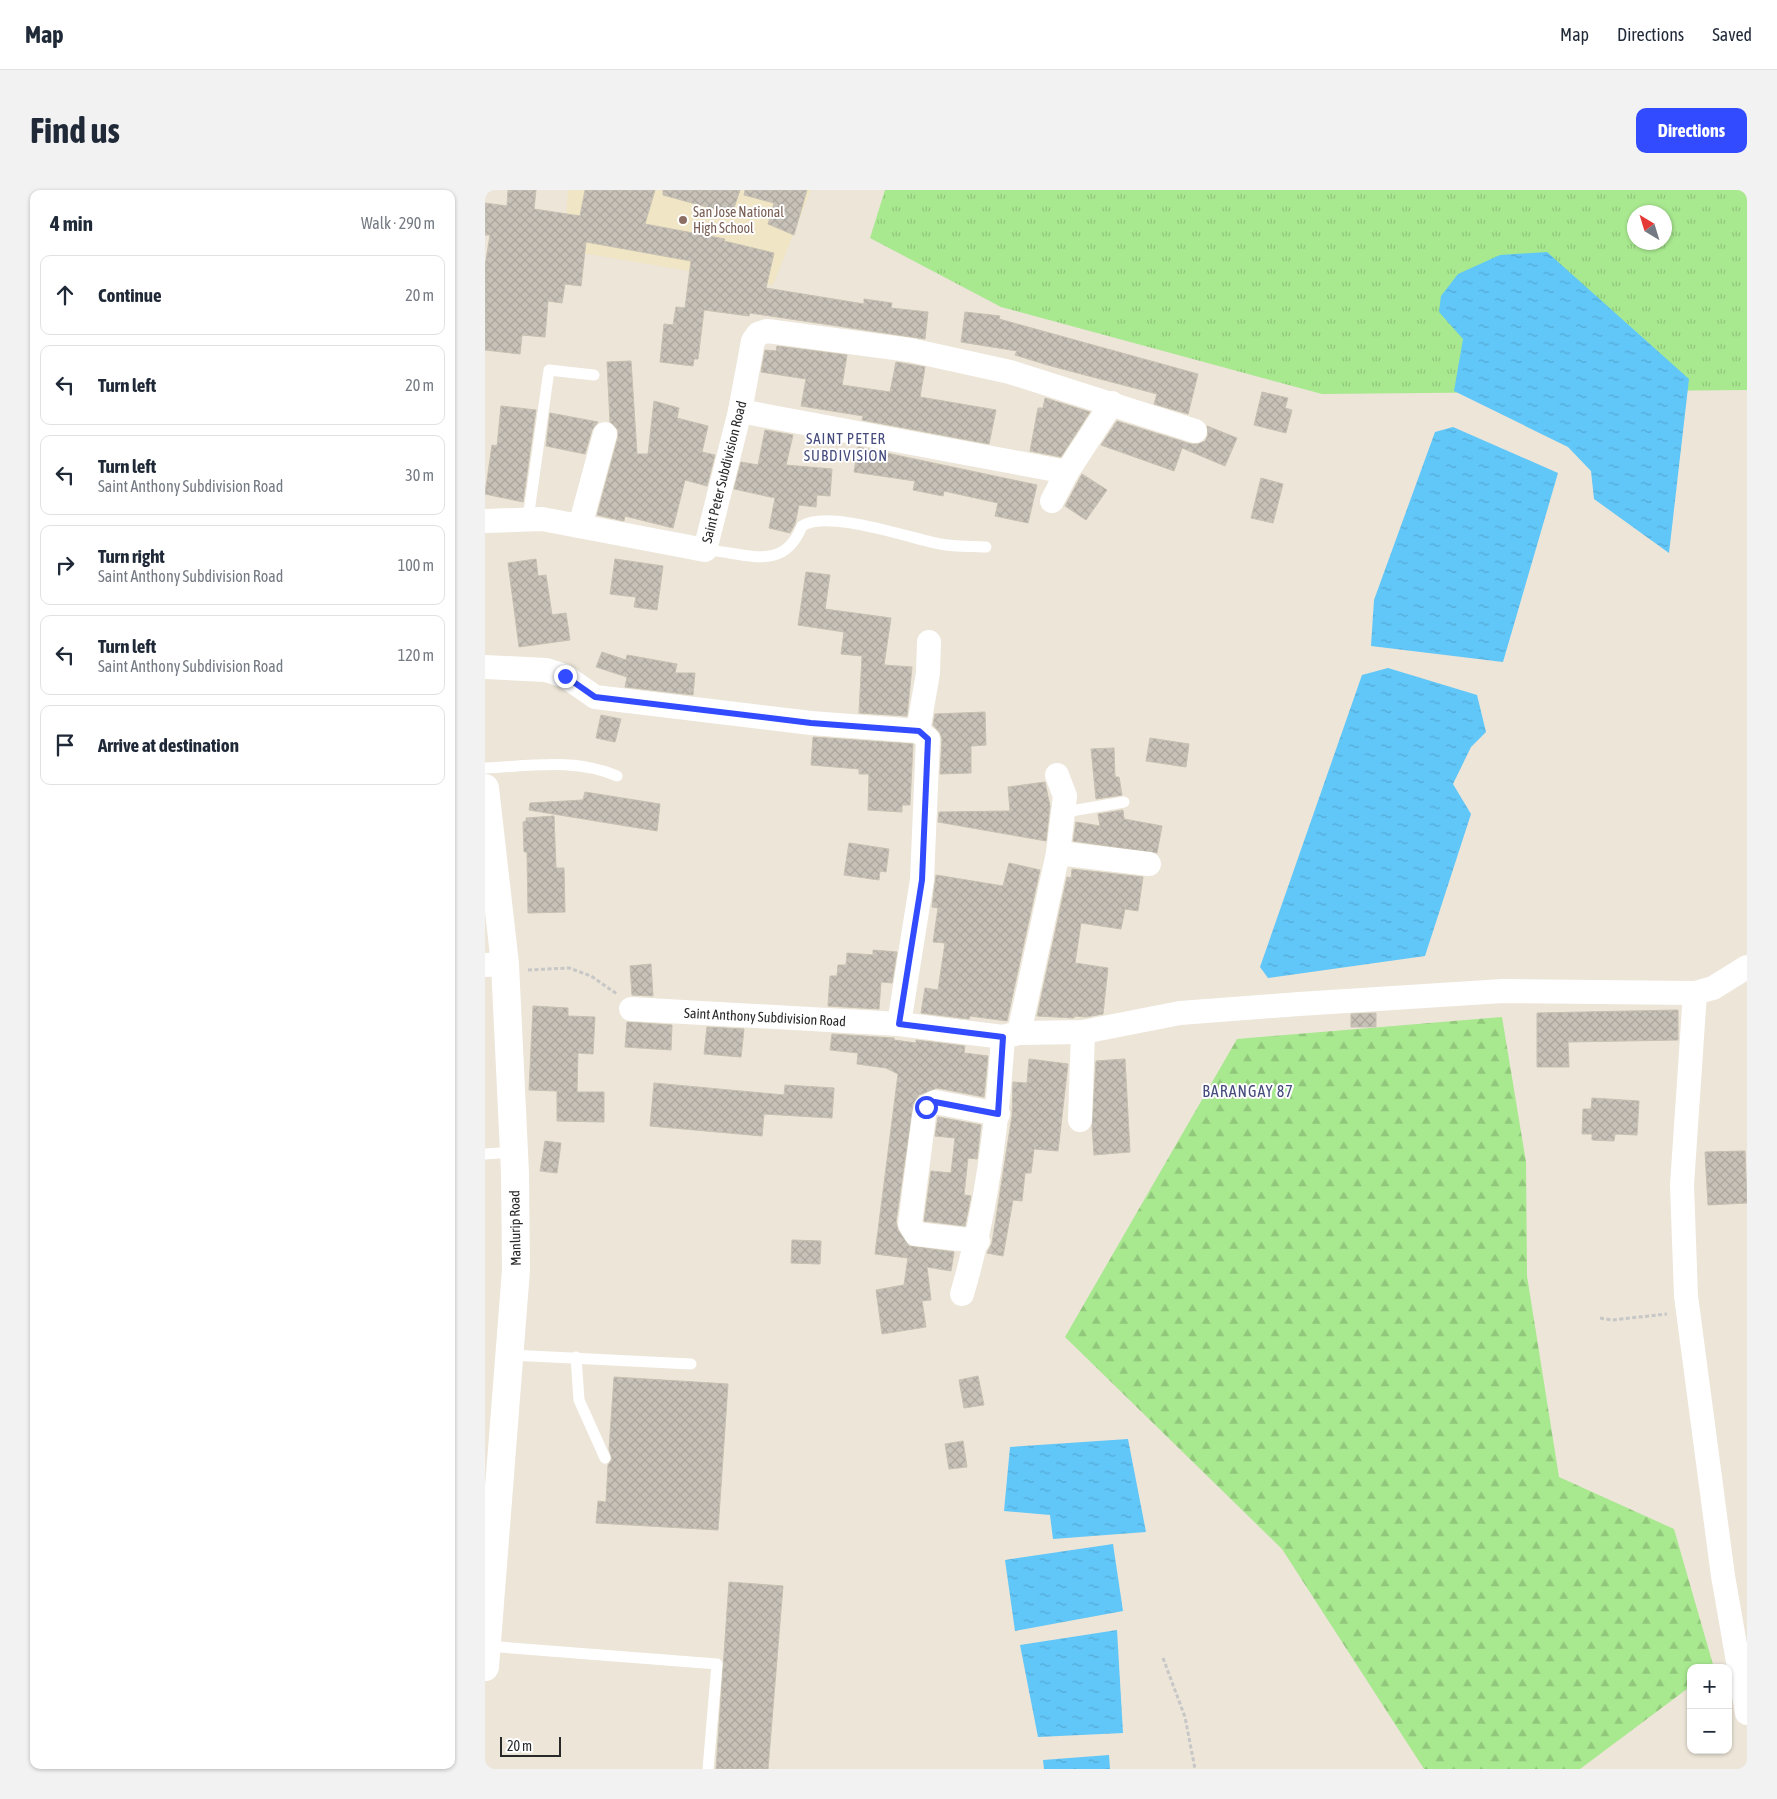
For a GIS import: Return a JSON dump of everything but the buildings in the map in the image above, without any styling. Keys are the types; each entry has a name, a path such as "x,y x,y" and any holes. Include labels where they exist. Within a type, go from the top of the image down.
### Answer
{"main road":[{"name":"Manlurip Road","path":"485,788 495,965 514,1152 516,1270 511,1355 486,1657"}],"street":[{"name":"Saint Peter Subdivision Road","path":"485,521 542,519 705,550 740,411 753,340 758,334 767,331 910,350 1010,372 1112,403"},
{"path":"1052,501 1067,472 1112,403 1195,431"},
{"path":"740,411 1067,472"},
{"path":"580,526 605,434"},
{"path":"919,731 928,673 929,642"},
{"path":"485,667 546,670 565,676 595,697 811,723 919,731 928,739 922,880 899,1024"},
{"path":"962,1294 978,1241 1011,1035 1058,853 1065,812 1065,796 1057,774"},
{"path":"1058,853 1149,864"},
{"path":"1747,967 1713,988 1695,993 1682,1185 1688,1312 1723,1576 1747,1713"},
{"name":"Saint Anthony Subdivision Road","path":"631,1009 899,1024 1011,1035 1083,1032 1179,1013 1503,991 1695,993"},
{"path":"1080,1120 1083,1032"},
{"path":"978,1241 916,1234 912,1229 910,1224 924,1116 926,1107 935,1102 998,1114"}],"lane":[{"path":"528,519 549,370 594,375"},
{"path":"705,550 768,557 781,554 796,541 802,526 816,520 877,527 942,545 986,547"},
{"path":"485,768 574,764 598,768 617,776"},
{"path":"1065,812 1124,802"},
{"path":"485,1154 514,1152"},
{"path":"511,1355 691,1364"},
{"path":"575,1357 579,1400 605,1458"},
{"path":"486,1657 717,1664 708,1769"}],"path":[{"path":"495,965 529,970 569,968 599,981 615,992 631,1009"},
{"path":"1601,1318 1612,1320 1688,1312"},
{"path":"1163,1658 1185,1717 1195,1769"}],"shaded area":[{"name":"San Jose National High School","path":"568,190 811,190 773,285 564,250"}],"green space":[{"path":"885,190 1747,190 1747,390 1322,394 1001,307 870,238"},
{"path":"1502,1017 1526,1162 1527,1276 1559,1477 1674,1529 1713,1664 1687,1664 1687,1689 1580,1769 1424,1769 1282,1549 1065,1337 1237,1039"}],"water":[{"path":"1547,252 1689,379 1669,553 1594,499 1591,471 1568,447 1454,391 1463,339 1439,312 1441,296 1458,274 1500,255"},
{"path":"1453,427 1558,473 1503,662 1371,646 1374,600 1435,432"},
{"path":"1388,668 1477,695 1486,732 1471,747 1453,784 1471,814 1425,956 1268,978 1260,967 1362,675"},
{"path":"1128,1439 1146,1532 1053,1539 1050,1515 1004,1511 1010,1447"},
{"path":"1113,1544 1123,1611 1015,1631 1005,1560"},
{"path":"1117,1630 1123,1733 1038,1737 1020,1645"},
{"path":"1109,1755 1110,1769 1044,1769 1043,1760"}],"place":[{"name":"San Jose National High School","path":"683,220"}],"district":[{"name":"SAINT PETER SUBDIVISION","path":"846,448"},
{"name":"BARANGAY 87","path":"1248,1091"}],"route":[{"path":"565,676 580,686 587,694 595,697 811,723 919,731 924,734 928,739 922,880 899,1024 1003,1037 998,1114 935,1102 926,1107"}]}
